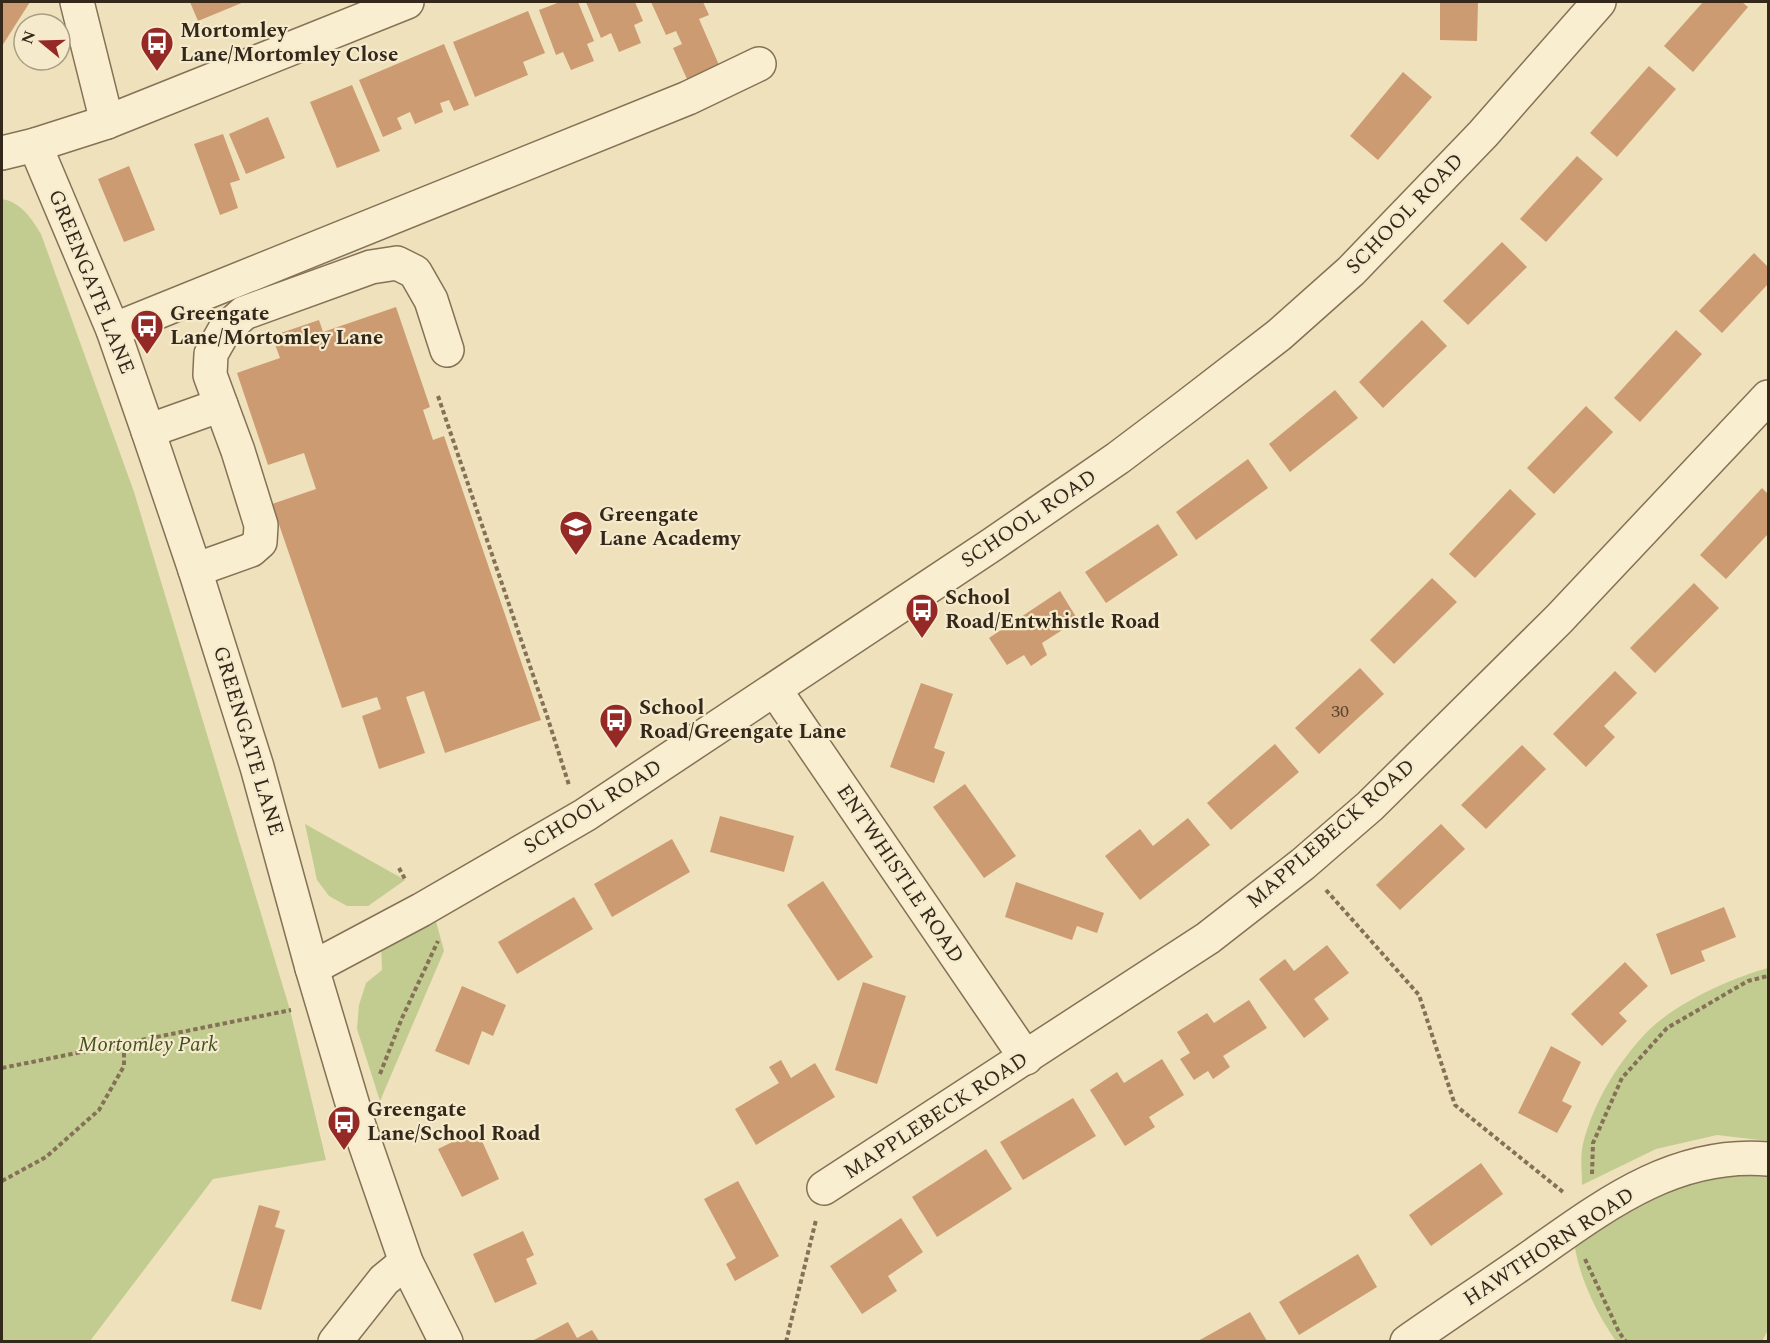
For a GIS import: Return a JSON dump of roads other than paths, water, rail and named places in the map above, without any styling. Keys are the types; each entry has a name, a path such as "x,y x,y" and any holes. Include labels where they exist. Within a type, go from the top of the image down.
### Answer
{"street":[{"path":"77,2 107,122"},
{"path":"2,153 107,122 407,2"},
{"name":"SCHOOL ROAD","path":"312,968 421,910 585,815 993,544 1118,458 1279,335 1351,271 1483,134 1599,2"},
{"path":"113,330 688,98 759,64"},
{"name":"GREENGATE LANE","path":"35,145 113,330 148,431 195,570 257,768 312,968 359,1126 406,1262 446,1341"},
{"path":"195,570 251,550 260,542 261,525 210,375 211,354 224,331 244,313 371,267 397,263 416,272 431,300 447,350"},
{"name":"MAPPLEBECK ROAD","path":"824,1188 1209,938 1303,864 1370,806 1559,619 1768,397"},
{"path":"148,431 221,405"},
{"name":"ENTWHISTLE ROAD","path":"775,690 1026,1058"},
{"name":"HAWTHORN ROAD","path":"1407,1341 1617,1197 1684,1167 1748,1157 1768,1159"},
{"path":"334,1341 384,1280 406,1262"}],"place":[{"name":"Mortomley Lane/Mortomley Close","path":"157,72"},
{"name":"Greengate Lane/Mortomley Lane","path":"147,355"},
{"name":"Greengate Lane Academy","path":"576,556"},
{"name":"School Road/Entwhistle Road","path":"922,639"},
{"name":"School Road/Greengate Lane","path":"616,749"},
{"name":"Greengate Lane/School Road","path":"344,1151"}],"park label":[{"name":"Mortomley Park","path":"148,1045"}]}
